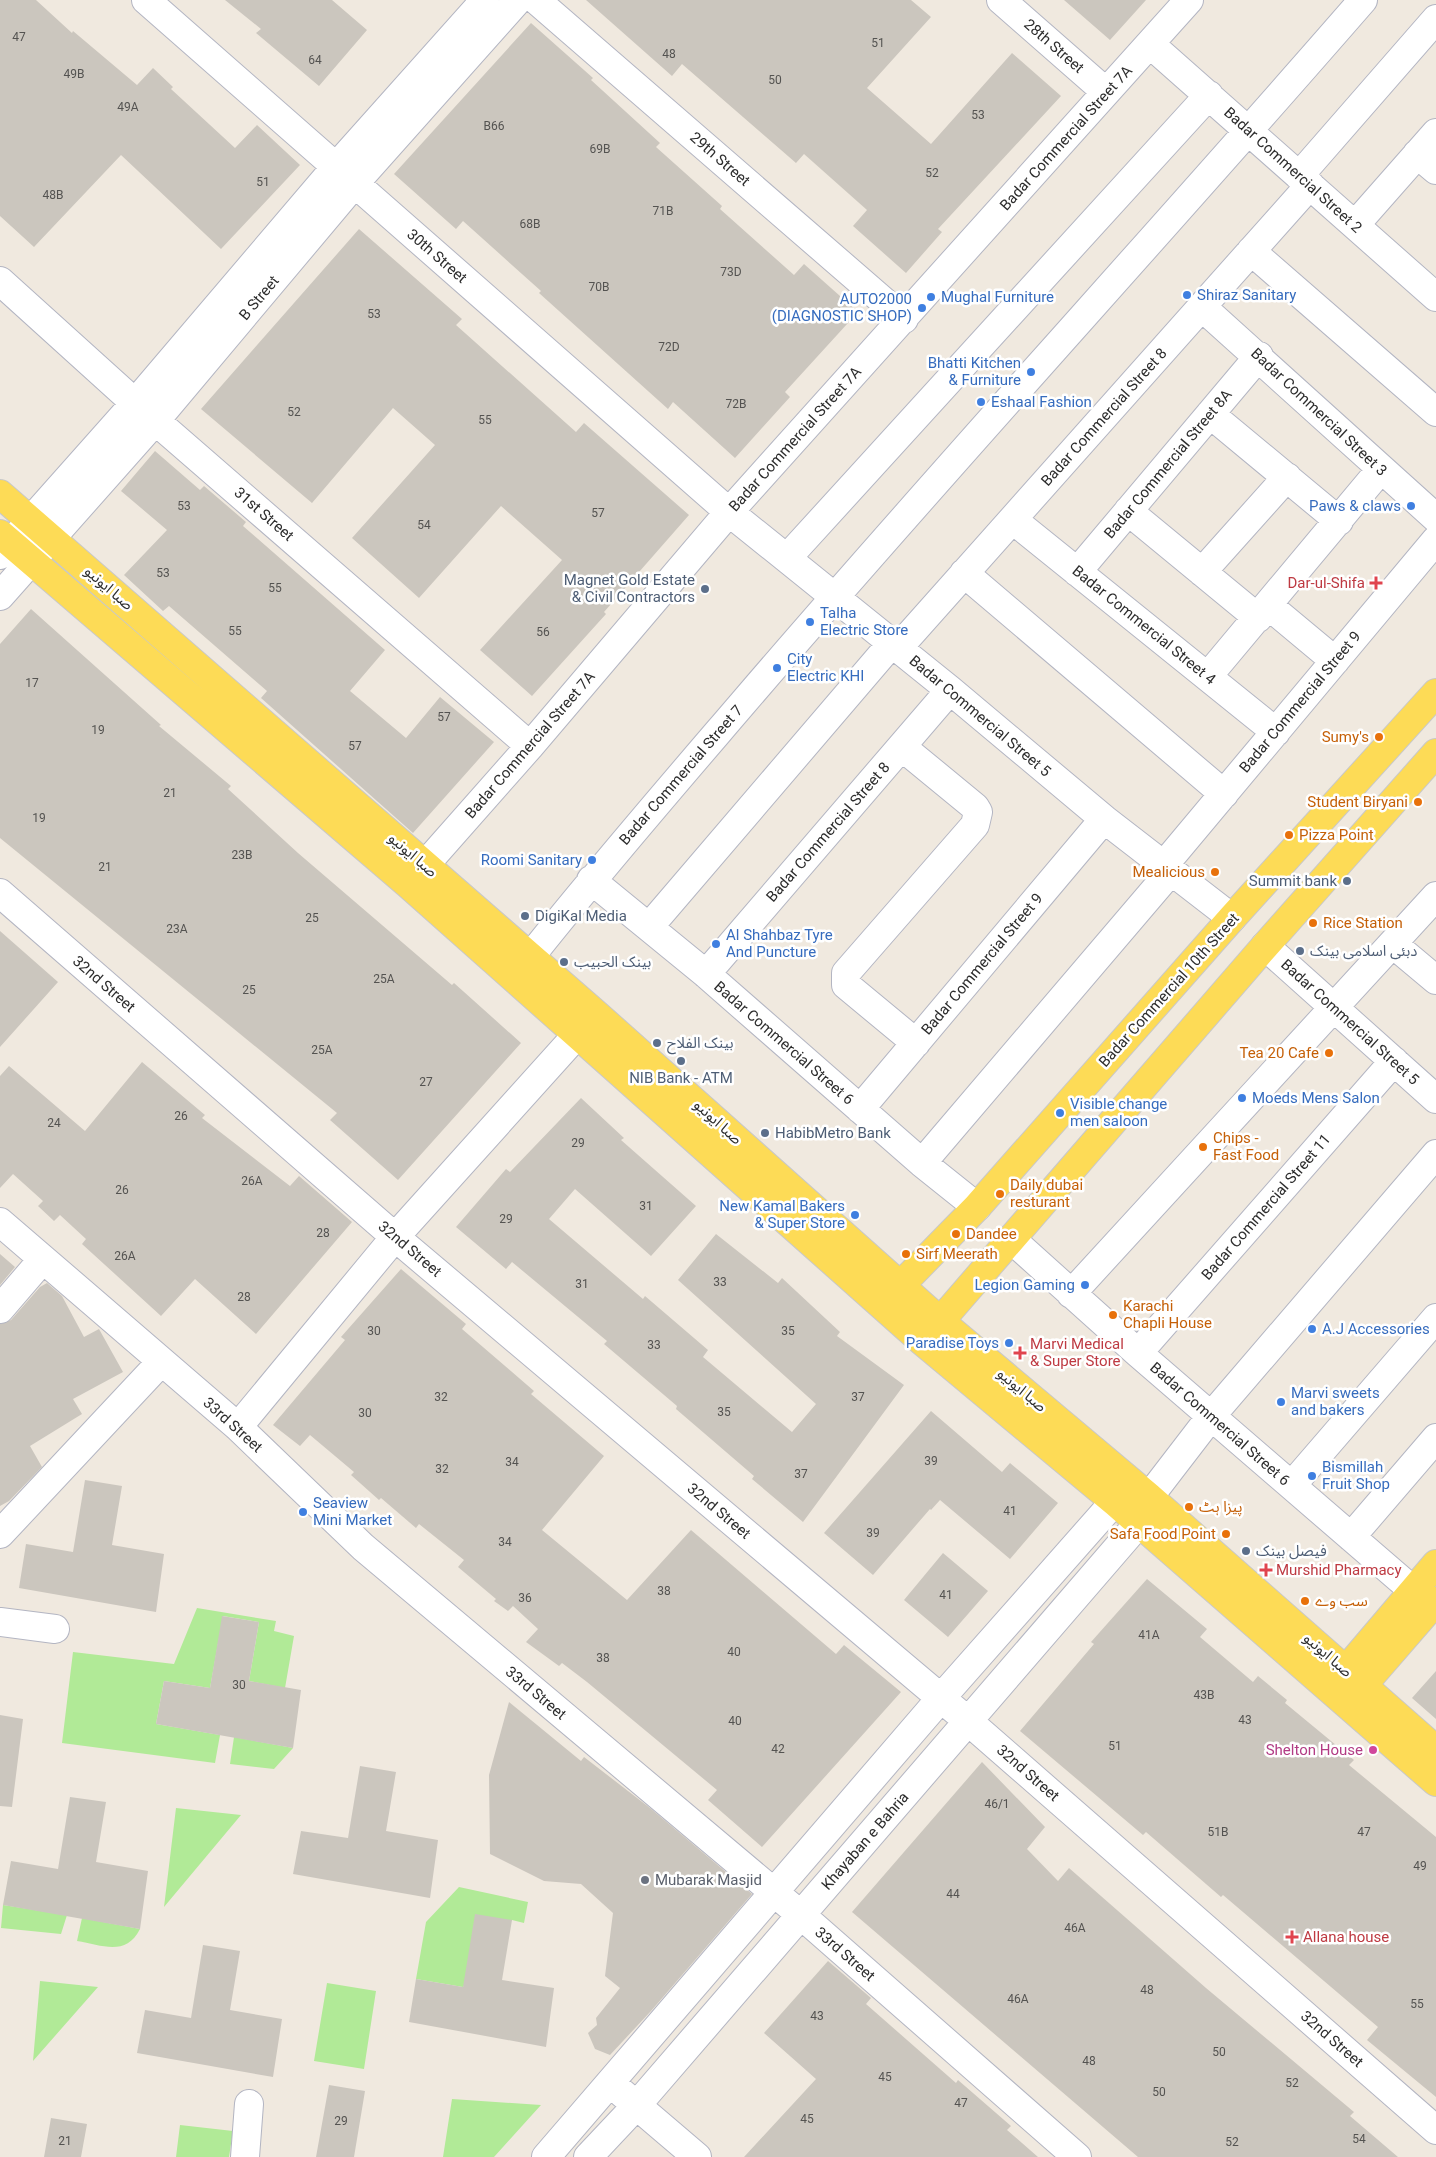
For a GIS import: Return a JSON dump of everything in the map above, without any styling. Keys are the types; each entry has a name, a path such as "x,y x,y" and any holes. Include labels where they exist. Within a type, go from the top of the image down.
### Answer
{"main road":[{"name":"صبا ایونیو","path":"0,494 52,538 417,875 577,1035 922,1342 1138,1502"},
{"name":"صبا ایونیو","path":"10,548 417,875 530,957 596,1014 901,1285 1138,1502 1346,1687 1436,1782"},
{"name":"Badar Commercial 10th Street","path":"881,1305 977,1207 1232,918 1436,693"},
{"path":"922,1342 1265,946 1436,753"},
{"path":"1346,1687 1427,1599 1436,1564"},
{"name":"صبا ایونیو","path":"1346,1687 1436,1750"}],"street":[{"name":"30th Street","path":"146,0 729,512"},
{"name":"B Street","path":"10,548 52,538 156,420 345,176 486,0"},
{"name":"B Street","path":"0,596 10,548 31,521 135,403 345,176 518,0"},
{"name":"29th Street","path":"536,0 904,319"},
{"name":"28th Street","path":"1001,0 1106,92"},
{"name":"Badar Commercial Street 7A","path":"417,875 530,746 729,512 1189,0"},
{"name":"Badar Commercial Street 7","path":"530,957 591,880 835,596 1249,131 1362,0"},
{"name":"Badar Commercial Street 8","path":"649,927 895,645 1013,520 1251,251 1436,19"},
{"name":"Badar Commercial Street 2","path":"1150,44 1436,297"},
{"path":"787,558 1209,96"},
{"path":"1355,225 1427,162 1436,133"},
{"path":"1251,251 1436,412"},
{"name":"31st Street","path":"0,281 135,403 530,746"},
{"name":"Badar Commercial Street 3","path":"1202,307 1259,356 1436,518"},
{"name":"Badar Commercial Street 8A","path":"1077,572 1259,356"},
{"path":"1210,414 1339,521"},
{"path":"1208,676 1264,612 1381,469"},
{"path":"1202,572 1287,477"},
{"path":"1128,511 1202,572 1336,661"},
{"name":"Badar Commercial Street 5","path":"729,512 950,690 1104,819 1232,918"},
{"name":"Badar Commercial Street 4","path":"1013,520 1276,732"},
{"name":"Badar Commercial Street 9","path":"922,1163 1168,868 1224,794 1436,540"},
{"path":"964,573 1224,794"},
{"name":"Badar Commercial Street 8","path":"706,974 950,690"},
{"path":"902,747 975,807 978,812 975,825 846,974 846,984 916,1043"},
{"name":"Badar Commercial Street 9","path":"860,1109 1104,819"},
{"name":"Badar Commercial Street 6","path":"591,880 706,974 922,1163 977,1207"},
{"name":"32nd Street","path":"0,893 395,1237 968,1720 1436,2130"},
{"path":"1071,1294 1335,1009 1436,896"},
{"path":"1393,944 1436,980"},
{"name":"Badar Commercial Street 5","path":"1265,946 1436,1099"},
{"path":"238,1427 395,1237 596,1014"},
{"name":"Badar Commercial Street 11","path":"1138,1353 1394,1062"},
{"path":"546,2157 941,1698 1138,1502 1436,1154"},
{"name":"33rd Street","path":"0,1222 238,1427 363,1547 801,1915 1078,2157"},
{"name":"Badar Commercial Street 6","path":"1011,1239 1138,1353 1350,1537 1427,1599"},
{"path":"0,1309 43,1259"},
{"path":"1292,1485 1436,1318"},
{"path":"0,1534 161,1362"},
{"path":"1350,1537 1436,1438"},
{"name":"Khayaban e Bahria","path":"588,2157 636,2106 968,1720 1138,1502"},
{"path":"0,1622 55,1629"},
{"path":"610,2083 697,2157"},
{"path":"245,2157 249,2104"}],"green space":[{"path":"197,1608 276,1621 274,1631 294,1636 285,1688 249,1681 259,1622 223,1616 210,1688 164,1681 156,1724 220,1735 215,1763 62,1743 73,1652 174,1664"},
{"path":"234,1737 293,1748 274,1769 230,1764"},
{"path":"176,1808 241,1815 164,1907"},
{"path":"459,1887 528,1902 524,1923 512,1920 463,1987 416,1979 426,1922"},
{"path":"3,1905 67,1915 61,1934 1,1928"},
{"path":"82,1918 140,1929 134,1938 121,1946 95,1945 77,1941"},
{"path":"40,1981 98,1987 33,2061"},
{"path":"327,1983 376,1991 364,2069 314,2061"},
{"path":"452,2099 541,2105 494,2157 443,2157"},
{"path":"180,2125 233,2131 229,2157 176,2157"}],"building":[{"path":"0,0 36,0 72,33 73,31 137,85 153,68 173,87 171,89 235,148 257,125 300,165 221,249 121,155 34,247 0,216"},
{"path":"225,0 332,0 367,30 319,86 256,33 261,29"},
{"path":"586,0 911,0 931,17 867,88 931,144 1012,53 1061,96 938,229 942,232 906,273 853,226 867,210 804,154 796,163 682,64 672,76"},
{"path":"1064,0 1146,0 1110,40"},
{"path":"531,23 593,78 591,80 660,143 656,147 722,206 720,209 794,275 804,264 858,312 785,392 790,397 735,458 673,402 668,409 539,293 541,291 463,221 456,229 394,174"},
{"path":"359,229 462,319 456,325 576,432 584,423 689,515 604,612 606,614 532,696 480,650 562,560 501,506 419,598 352,538 435,445 393,408 312,503 201,409"},
{"path":"155,451 200,490 204,486 246,522 243,526 385,650 350,691 406,738 440,697 494,742 413,833 261,698 267,691 169,606 163,611 124,575 167,530 121,491"},
{"path":"31,609 161,725 159,726 231,786 228,789 298,853 452,985 454,983 521,1043 398,1180 330,1120 337,1113 0,838 0,644"},
{"path":"0,931 58,982 0,1047"},
{"path":"142,1062 205,1115 202,1118 290,1186 299,1176 352,1222 256,1334 195,1279 161,1316 82,1244 86,1239 60,1215 54,1221 38,1206 43,1201 13,1174 0,1188 0,1076 9,1066 85,1131"},
{"path":"581,1098 624,1138 621,1140 696,1206 651,1256 575,1189 549,1219 643,1299 645,1296 708,1350 703,1357 792,1432 816,1404 678,1280 716,1234 778,1283 782,1278 840,1332 837,1336 904,1385 803,1522 752,1479 754,1476 676,1409 677,1406 604,1344 607,1341 512,1262 506,1269 456,1227 506,1169 510,1172"},
{"path":"0,1254 15,1267 0,1285"},
{"path":"401,1269 466,1324 462,1329 534,1391 531,1394 604,1456 542,1530 627,1600 691,1530 836,1654 844,1645 901,1692 762,1847 708,1800 717,1790 587,1682 562,1663 559,1666 526,1642 538,1629 513,1606 508,1611 494,1601 496,1599 458,1567 464,1560 419,1524 416,1528 381,1498 379,1500 351,1475 354,1472 310,1435 300,1446 273,1425 345,1340 341,1337"},
{"path":"47,1283 62,1296 84,1337 99,1329 123,1372 73,1399 82,1414 30,1446 42,1467 9,1501 0,1506 0,1324 11,1320 40,1287"},
{"path":"931,1411 1002,1472 1010,1463 1058,1503 1010,1559 940,1500 873,1575 824,1533"},
{"path":"85,1480 122,1486 112,1545 164,1554 156,1612 19,1588 26,1544 73,1552"},
{"path":"943,1553 988,1591 948,1637 904,1600"},
{"path":"1147,1579 1207,1629 1200,1637 1253,1682 1258,1676 1287,1700 1285,1703 1354,1760 1349,1765 1436,1837 1436,2097 1367,2040 1378,2027 1223,1895 1221,1897 1146,1832 1143,1835 1020,1731 1094,1644 1091,1642"},
{"path":"222,1616 259,1622 249,1681 301,1690 293,1748 156,1724 164,1681 210,1688"},
{"path":"1436,1671 1436,1719 1412,1698"},
{"path":"509,1702 581,1761 584,1757 650,1808 752,1894 651,2011 610,2055 595,2049 588,2033 597,2025 596,2018 620,1988 605,1976 613,1913 581,1884 544,1881 490,1854 489,1775"},
{"path":"0,1715 23,1719 12,1807 0,1806"},
{"path":"982,1762 1045,1827 1027,1849 1058,1881 1069,1868 1206,1988 1354,2112 1350,2116 1398,2157 1138,2157 852,1912"},
{"path":"360,1766 396,1772 386,1831 438,1840 430,1898 293,1874 301,1831 348,1838"},
{"path":"70,1797 106,1802 96,1862 148,1871 140,1929 3,1905 11,1861 58,1869"},
{"path":"475,1914 512,1920 502,1980 554,1988 546,2047 409,2022 416,1979 463,1987"},
{"path":"203,1945 240,1951 230,2010 282,2019 273,2077 137,2053 145,2010 191,2018"},
{"path":"828,1961 871,1998 866,2004 956,2083 958,2080 1011,2126 1007,2130 1038,2157 744,2157 816,2079 764,2033"},
{"path":"329,2085 365,2091 354,2157 316,2157"},
{"path":"51,2118 87,2124 81,2157 44,2157"}],"place":[{"name":"Shiraz Sanitary","path":"1187,295"},
{"name":"Mughal Furniture","path":"931,297"},
{"name":"AUTO2000 (DIAGNOSTIC SHOP)","path":"922,308"},
{"name":"Bhatti Kitchen & Furniture","path":"1031,372"},
{"name":"Eshaal Fashion","path":"981,402"},
{"name":"Paws & claws","path":"1411,506"},
{"name":"Dar-ul-Shifa","path":"1376,583"},
{"name":"Magnet Gold Estate & Civil Contractors","path":"705,589"},
{"name":"Talha Electric Store","path":"810,622"},
{"name":"City Electric KHI","path":"777,668"},
{"name":"Sumy's","path":"1379,737"},
{"name":"Student Biryani","path":"1418,802"},
{"name":"Pizza Point","path":"1289,835"},
{"name":"Roomi Sanitary","path":"592,860"},
{"name":"Mealicious","path":"1215,872"},
{"name":"Summit bank","path":"1347,881"},
{"name":"DigiKal Media","path":"525,916"},
{"name":"Rice Station","path":"1313,923"},
{"name":"Al Shahbaz Tyre And Puncture","path":"716,944"},
{"name":"دبئی اسلامی بینک","path":"1300,951"},
{"name":"بينک الحبيب","path":"564,962"},
{"name":"بینک الفلاح","path":"657,1043"},
{"name":"Tea 20 Cafe","path":"1329,1053"},
{"name":"NIB Bank - ATM","path":"681,1061"},
{"name":"Moeds Mens Salon","path":"1242,1098"},
{"name":"Visible change men saloon","path":"1060,1113"},
{"name":"HabibMetro Bank","path":"765,1133"},
{"name":"Chips - Fast Food","path":"1203,1147"},
{"name":"Daily dubai resturant","path":"1000,1194"},
{"name":"New Kamal Bakers & Super Store","path":"855,1215"},
{"name":"Dandee","path":"956,1234"},
{"name":"Sirf Meerath","path":"906,1254"},
{"name":"Legion Gaming","path":"1085,1285"},
{"name":"Karachi Chapli House","path":"1113,1315"},
{"name":"A.J Accessories","path":"1312,1329"},
{"name":"Paradise Toys","path":"1009,1343"},
{"name":"Marvi Medical & Super Store","path":"1020,1353"},
{"name":"Marvi sweets and bakers","path":"1281,1402"},
{"name":"Bismillah Fruit Shop","path":"1312,1476"},
{"name":"پیزا ہٹ","path":"1189,1507"},
{"name":"Seaview Mini Market","path":"303,1512"},
{"name":"Safa Food Point","path":"1226,1534"},
{"name":"فیصل بینک","path":"1246,1551"},
{"name":"Murshid Pharmacy","path":"1266,1570"},
{"name":"سب وے","path":"1305,1601"},
{"name":"Shelton House","path":"1373,1750"},
{"name":"Mubarak Masjid","path":"645,1880"},
{"name":"Allana house","path":"1292,1937"}]}
